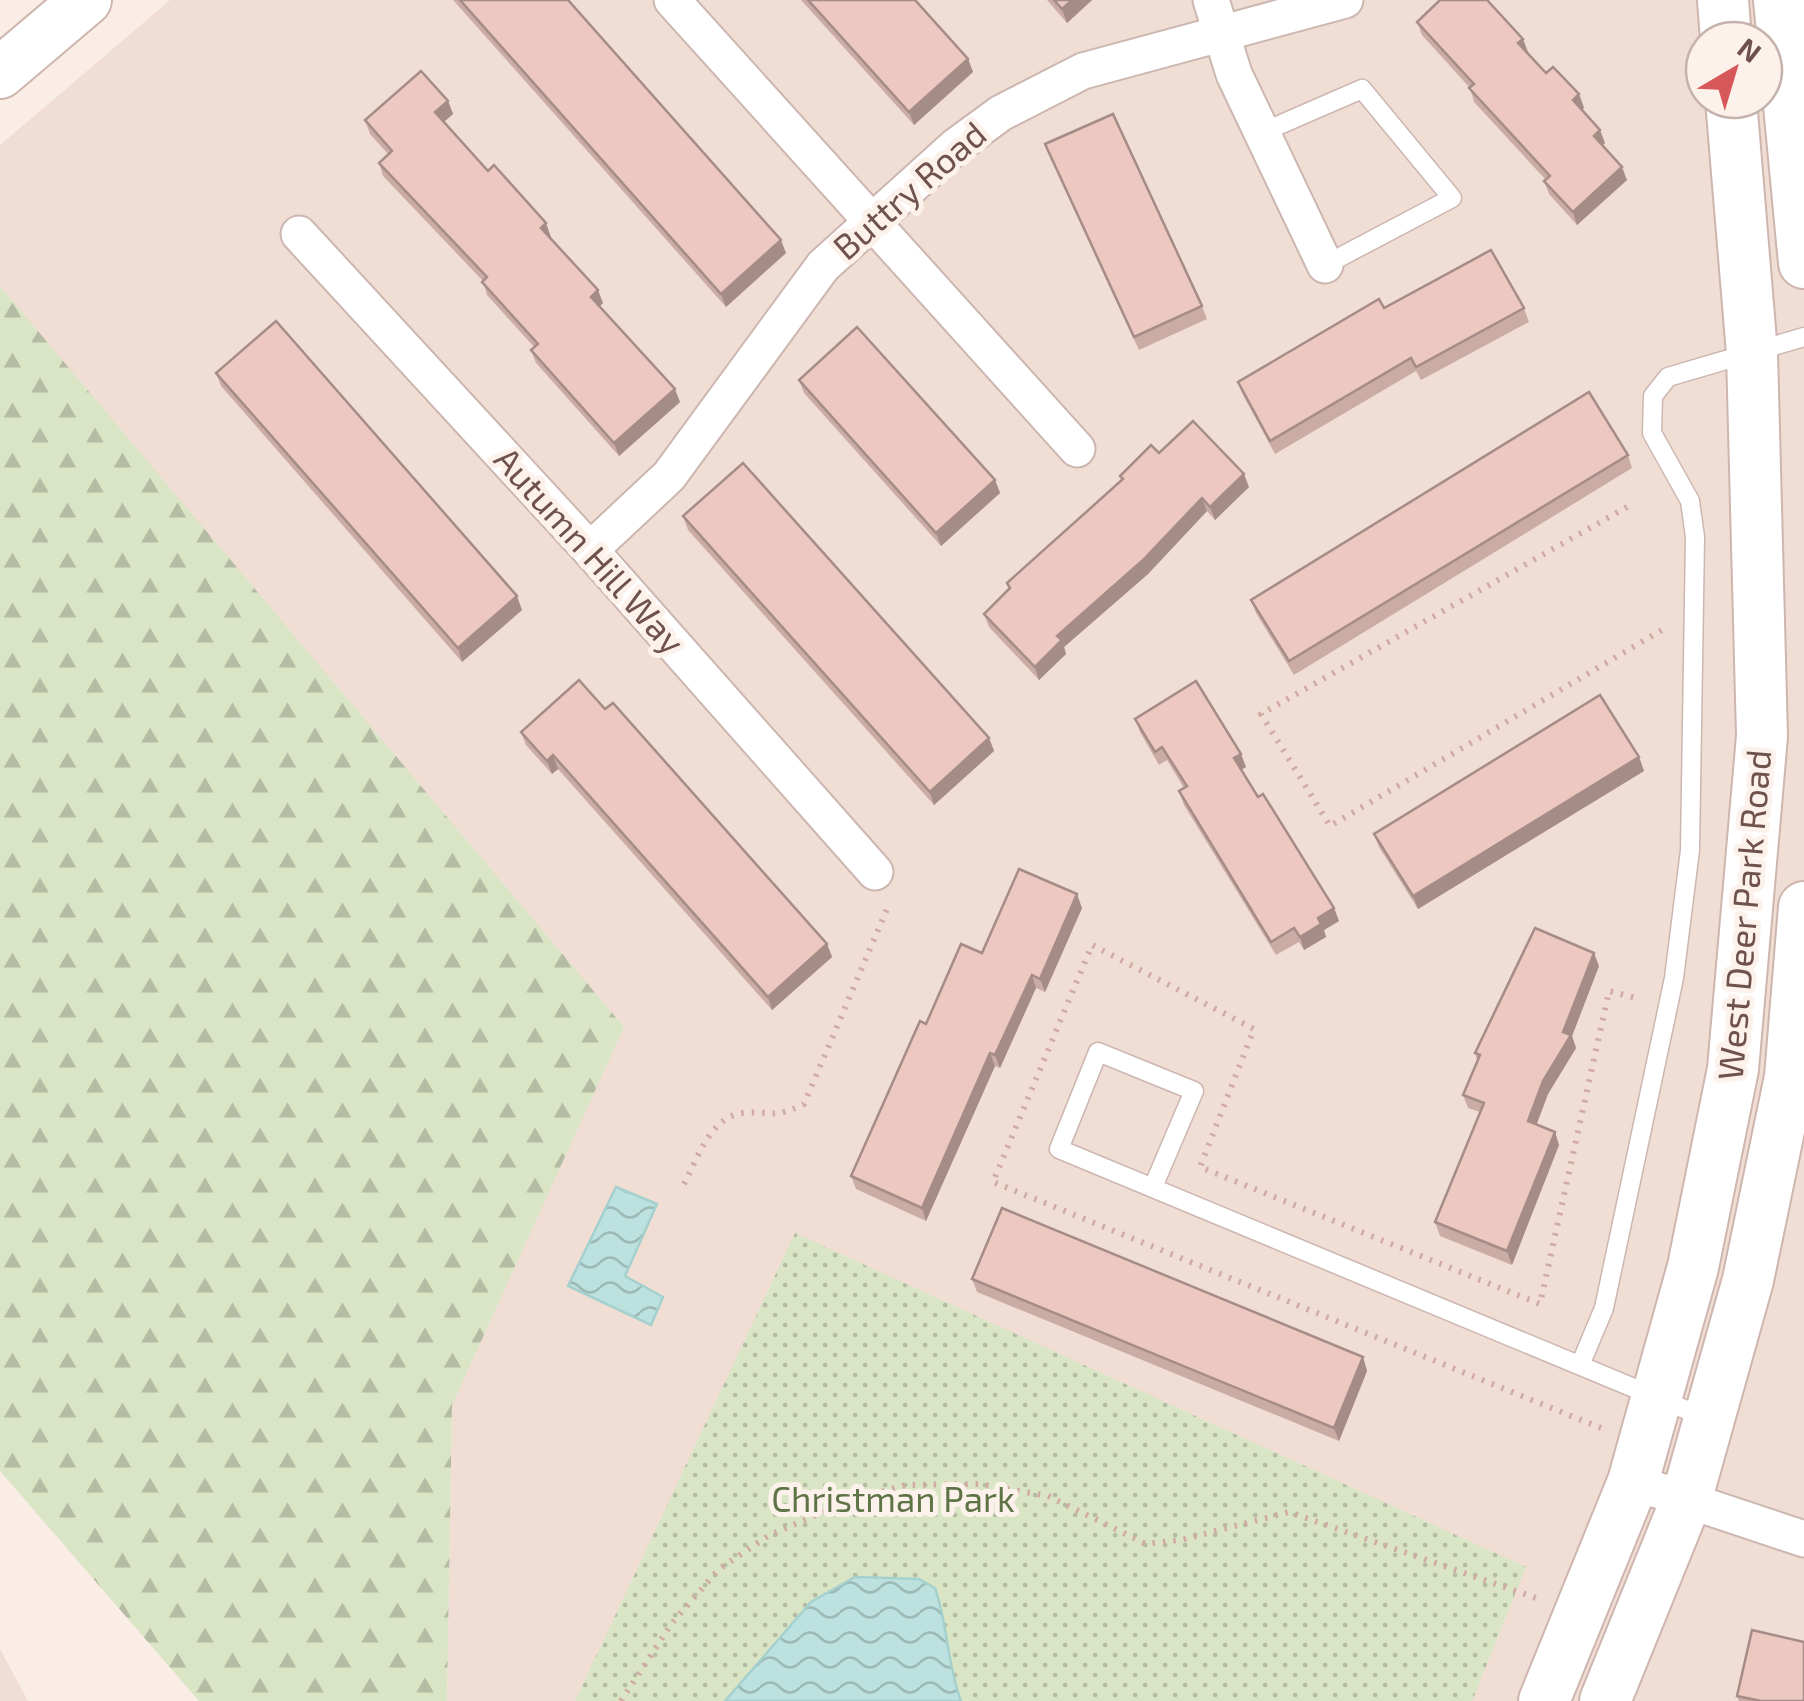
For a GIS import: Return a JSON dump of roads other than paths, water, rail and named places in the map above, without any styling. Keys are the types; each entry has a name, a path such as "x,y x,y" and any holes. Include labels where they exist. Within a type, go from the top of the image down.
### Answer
{"street":[{"path":"0,73 86,0"},
{"path":"672,0 1078,449"},
{"path":"1211,0 1234,74 1325,266"},
{"name":"Buttry Road","path":"590,550 669,476 730,399 781,319 823,266 956,146 1043,90 1122,59 1345,0"},
{"path":"1778,0 1804,262"},
{"name":"West Deer Park Road","path":"1544,1701 1634,1482 1693,1267 1734,1069 1762,736 1752,353 1733,120"},
{"name":"Autumn Hill Way","path":"299,234 590,550 875,872"},
{"name":"West Deer Park Road","path":"1605,1701 1686,1500 1748,1280 1790,1077 1804,907"},
{"path":"1634,1482 1804,1539"}],"lane":[{"path":"1263,132 1362,89 1452,198 1325,266"},
{"path":"1581,1363 1604,1308 1630,1194 1674,978 1690,850 1695,537 1690,501 1652,433 1653,396 1668,377 1804,336"},
{"path":"1153,1188 1194,1091 1098,1052 1059,1149 1153,1188 1581,1363 1710,1420"}],"water":[{"path":"616,1187 657,1204 625,1276 663,1297 651,1325 568,1286"},
{"path":"855,1577 919,1579 935,1588 961,1701 725,1701 811,1602"}],"park label":[{"name":"Christman Park","path":"893,1500"}]}
